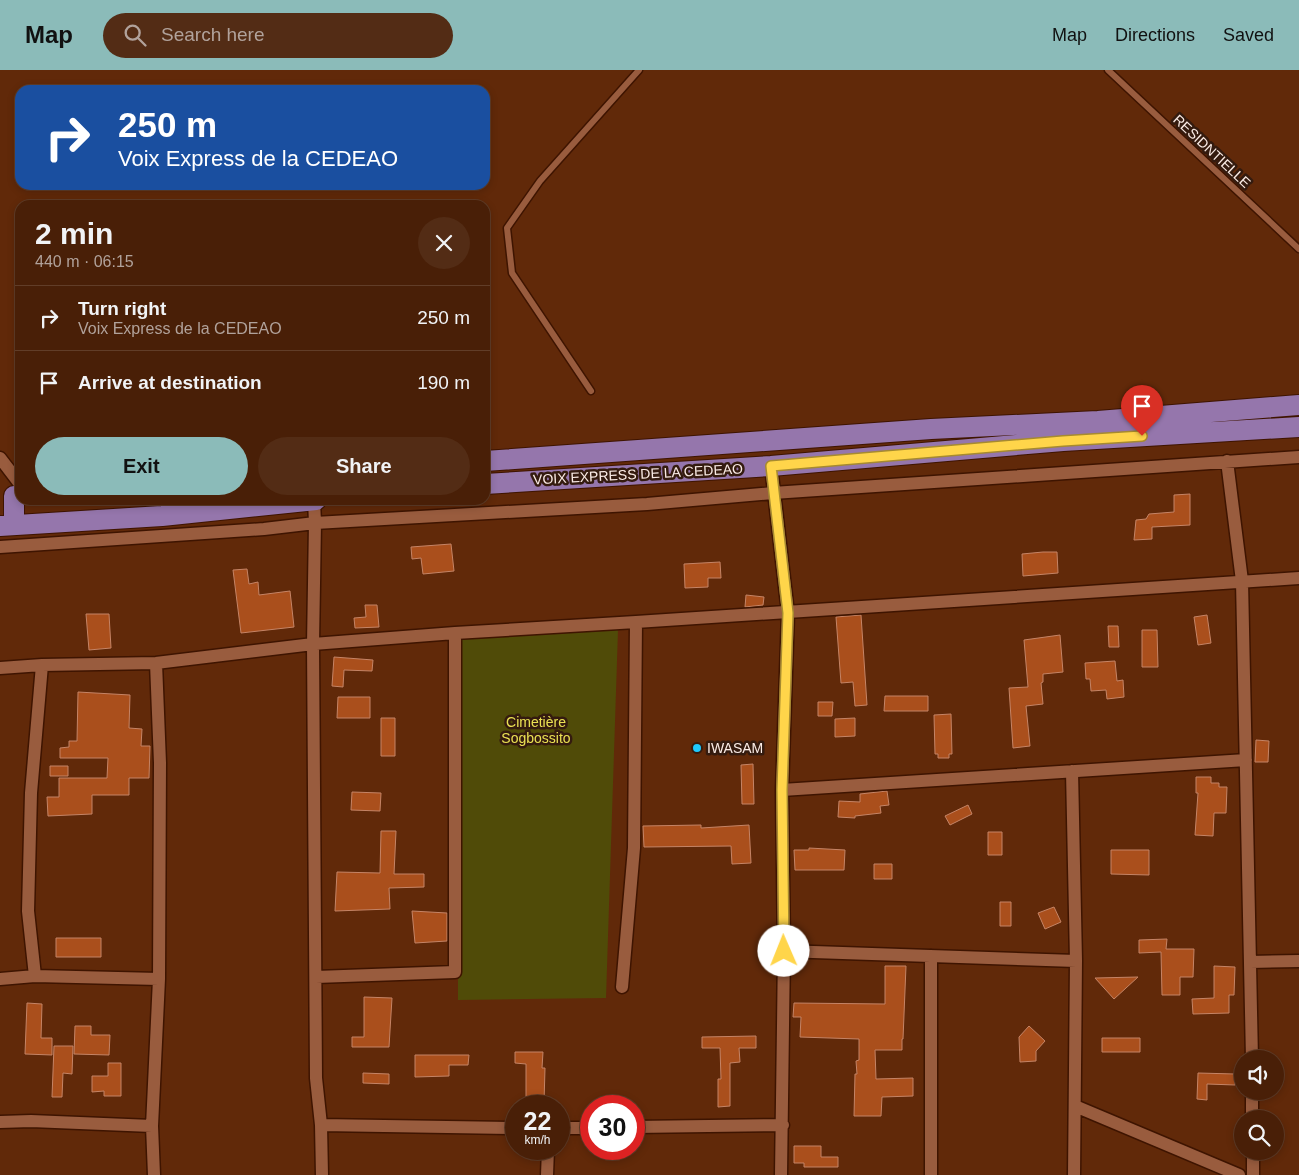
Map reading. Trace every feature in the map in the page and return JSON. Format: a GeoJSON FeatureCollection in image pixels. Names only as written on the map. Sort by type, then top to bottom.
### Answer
{"type":"FeatureCollection","features":[{"type":"Feature","properties":{"kind":"main road"},"geometry":{"type":"LineString","coordinates":[[490,461],[1299,405]]}},
{"type":"Feature","properties":{"kind":"main road","name":"VOIX EXPRESS DE LA CEDEAO"},"geometry":{"type":"LineString","coordinates":[[490,484],[771,466],[1063,441],[1299,426]]}},
{"type":"Feature","properties":{"kind":"main road"},"geometry":{"type":"LineString","coordinates":[[648,449],[648,473]]}},
{"type":"Feature","properties":{"kind":"main road"},"geometry":{"type":"LineString","coordinates":[[13,493],[7,525],[162,516],[267,505]]}},
{"type":"Feature","properties":{"kind":"street"},"geometry":{"type":"LineString","coordinates":[[0,547],[264,529],[315,523],[647,504],[773,493],[1299,457]]}},
{"type":"Feature","properties":{"kind":"street"},"geometry":{"type":"LineString","coordinates":[[0,458],[13,493]]}},
{"type":"Feature","properties":{"kind":"street"},"geometry":{"type":"LineString","coordinates":[[1227,461],[1242,582],[1252,1050]]}},
{"type":"Feature","properties":{"kind":"street"},"geometry":{"type":"LineString","coordinates":[[771,466],[788,613],[782,790],[784,951],[781,1175]]}},
{"type":"Feature","properties":{"kind":"street"},"geometry":{"type":"LineString","coordinates":[[315,505],[313,644],[316,1078],[321,1125],[322,1175]]}},
{"type":"Feature","properties":{"kind":"street"},"geometry":{"type":"LineString","coordinates":[[0,668],[42,665],[156,663],[313,644],[455,633],[788,613],[1299,578]]}},
{"type":"Feature","properties":{"kind":"street"},"geometry":{"type":"LineString","coordinates":[[622,987],[634,848],[636,622]]}},
{"type":"Feature","properties":{"kind":"street"},"geometry":{"type":"LineString","coordinates":[[316,978],[455,972],[455,633]]}},
{"type":"Feature","properties":{"kind":"street"},"geometry":{"type":"LineString","coordinates":[[154,1175],[152,1126],[159,979],[160,763],[156,663]]}},
{"type":"Feature","properties":{"kind":"street"},"geometry":{"type":"LineString","coordinates":[[36,976],[28,911],[31,793],[42,665]]}},
{"type":"Feature","properties":{"kind":"street"},"geometry":{"type":"LineString","coordinates":[[782,790],[1246,760]]}},
{"type":"Feature","properties":{"kind":"street"},"geometry":{"type":"LineString","coordinates":[[1072,771],[1076,961],[1074,1175]]}},
{"type":"Feature","properties":{"kind":"street"},"geometry":{"type":"LineString","coordinates":[[784,951],[1076,961]]}},
{"type":"Feature","properties":{"kind":"street"},"geometry":{"type":"LineString","coordinates":[[930,956],[931,1175]]}},
{"type":"Feature","properties":{"kind":"street"},"geometry":{"type":"LineString","coordinates":[[1250,962],[1299,961]]}},
{"type":"Feature","properties":{"kind":"street"},"geometry":{"type":"LineString","coordinates":[[0,979],[36,976],[159,979]]}},
{"type":"Feature","properties":{"kind":"street"},"geometry":{"type":"LineString","coordinates":[[1075,1106],[1239,1175]]}},
{"type":"Feature","properties":{"kind":"street"},"geometry":{"type":"LineString","coordinates":[[0,1122],[31,1121],[152,1126]]}},
{"type":"Feature","properties":{"kind":"street"},"geometry":{"type":"LineString","coordinates":[[321,1125],[505,1128]]}},
{"type":"Feature","properties":{"kind":"street"},"geometry":{"type":"LineString","coordinates":[[645,1127],[783,1125]]}},
{"type":"Feature","properties":{"kind":"street"},"geometry":{"type":"LineString","coordinates":[[547,1175],[548,1160]]}},
{"type":"Feature","properties":{"kind":"street"},"geometry":{"type":"LineString","coordinates":[[1253,1160],[1253,1175]]}},
{"type":"Feature","properties":{"kind":"lane"},"geometry":{"type":"LineString","coordinates":[[591,391],[512,273],[507,228],[540,181],[639,70]]}},
{"type":"Feature","properties":{"kind":"lane","name":"RESIDNTIELLE"},"geometry":{"type":"LineString","coordinates":[[1108,70],[1299,249]]}},
{"type":"Feature","properties":{"kind":"green space","name":"Cimetière Sogbossito"},"geometry":{"type":"Polygon","coordinates":[[[618,630],[606,998],[458,1000],[458,639],[618,630]]]}},
{"type":"Feature","properties":{"kind":"building"},"geometry":{"type":"Polygon","coordinates":[[[1190,494],[1190,525],[1152,527],[1152,539],[1134,540],[1136,520],[1146,519],[1149,514],[1174,512],[1174,495],[1190,494]]]}},
{"type":"Feature","properties":{"kind":"building"},"geometry":{"type":"Polygon","coordinates":[[[451,544],[454,571],[423,574],[421,558],[412,559],[411,547],[451,544]]]}},
{"type":"Feature","properties":{"kind":"building"},"geometry":{"type":"Polygon","coordinates":[[[1057,552],[1058,573],[1023,576],[1022,554],[1057,552]]]}},
{"type":"Feature","properties":{"kind":"building"},"geometry":{"type":"Polygon","coordinates":[[[720,562],[721,578],[708,578],[708,587],[685,588],[684,564],[720,562]]]}},
{"type":"Feature","properties":{"kind":"building"},"geometry":{"type":"Polygon","coordinates":[[[247,569],[249,584],[258,582],[259,595],[290,591],[294,627],[241,633],[233,570],[247,569]]]}},
{"type":"Feature","properties":{"kind":"building"},"geometry":{"type":"Polygon","coordinates":[[[746,595],[764,597],[763,605],[745,607],[746,595]]]}},
{"type":"Feature","properties":{"kind":"building"},"geometry":{"type":"Polygon","coordinates":[[[365,605],[377,605],[379,627],[355,628],[354,618],[366,617],[365,605]]]}},
{"type":"Feature","properties":{"kind":"building"},"geometry":{"type":"Polygon","coordinates":[[[86,614],[109,614],[111,648],[89,650],[86,614]]]}},
{"type":"Feature","properties":{"kind":"building"},"geometry":{"type":"Polygon","coordinates":[[[861,615],[867,705],[855,706],[853,682],[841,683],[836,617],[861,615]]]}},
{"type":"Feature","properties":{"kind":"building"},"geometry":{"type":"Polygon","coordinates":[[[1207,615],[1211,643],[1198,645],[1194,617],[1207,615]]]}},
{"type":"Feature","properties":{"kind":"building"},"geometry":{"type":"Polygon","coordinates":[[[1108,626],[1118,626],[1119,647],[1109,647],[1108,626]]]}},
{"type":"Feature","properties":{"kind":"building"},"geometry":{"type":"Polygon","coordinates":[[[1142,630],[1157,630],[1158,667],[1142,667],[1142,630]]]}},
{"type":"Feature","properties":{"kind":"building"},"geometry":{"type":"Polygon","coordinates":[[[1060,635],[1063,672],[1043,674],[1043,682],[1041,683],[1043,704],[1026,706],[1030,746],[1013,748],[1009,688],[1028,687],[1024,640],[1060,635]]]}},
{"type":"Feature","properties":{"kind":"building"},"geometry":{"type":"Polygon","coordinates":[[[334,657],[373,660],[372,671],[344,670],[343,687],[332,686],[334,657]]]}},
{"type":"Feature","properties":{"kind":"building"},"geometry":{"type":"Polygon","coordinates":[[[1115,661],[1117,681],[1123,680],[1124,697],[1107,699],[1106,690],[1091,691],[1090,679],[1086,679],[1085,663],[1115,661]]]}},
{"type":"Feature","properties":{"kind":"building"},"geometry":{"type":"Polygon","coordinates":[[[78,692],[130,695],[129,728],[142,729],[141,746],[150,746],[149,778],[129,778],[129,795],[92,795],[92,814],[48,816],[47,797],[59,797],[59,778],[107,778],[108,758],[60,758],[60,748],[69,747],[69,741],[77,741],[78,692]]]}},
{"type":"Feature","properties":{"kind":"building"},"geometry":{"type":"Polygon","coordinates":[[[885,696],[928,696],[928,711],[884,711],[885,696]]]}},
{"type":"Feature","properties":{"kind":"building"},"geometry":{"type":"Polygon","coordinates":[[[338,697],[370,697],[370,718],[337,718],[338,697]]]}},
{"type":"Feature","properties":{"kind":"building"},"geometry":{"type":"Polygon","coordinates":[[[818,702],[833,702],[832,716],[818,716],[818,702]]]}},
{"type":"Feature","properties":{"kind":"building"},"geometry":{"type":"Polygon","coordinates":[[[951,714],[952,754],[949,754],[949,758],[938,758],[938,754],[935,754],[934,715],[951,714]]]}},
{"type":"Feature","properties":{"kind":"building"},"geometry":{"type":"Polygon","coordinates":[[[381,718],[395,718],[395,756],[381,756],[381,718]]]}},
{"type":"Feature","properties":{"kind":"building"},"geometry":{"type":"Polygon","coordinates":[[[855,718],[855,736],[835,737],[835,719],[855,718]]]}},
{"type":"Feature","properties":{"kind":"building"},"geometry":{"type":"Polygon","coordinates":[[[1256,740],[1269,741],[1268,762],[1255,762],[1256,740]]]}},
{"type":"Feature","properties":{"kind":"building"},"geometry":{"type":"Polygon","coordinates":[[[753,764],[754,804],[742,804],[741,765],[753,764]]]}},
{"type":"Feature","properties":{"kind":"building"},"geometry":{"type":"Polygon","coordinates":[[[50,766],[68,766],[68,776],[50,776],[50,766]]]}},
{"type":"Feature","properties":{"kind":"building"},"geometry":{"type":"Polygon","coordinates":[[[1196,777],[1211,777],[1211,783],[1219,783],[1219,787],[1227,787],[1226,813],[1214,813],[1213,836],[1195,835],[1198,793],[1196,793],[1196,777]]]}},
{"type":"Feature","properties":{"kind":"building"},"geometry":{"type":"Polygon","coordinates":[[[887,791],[889,805],[880,806],[881,813],[855,816],[855,818],[838,817],[839,801],[860,802],[860,794],[887,791]]]}},
{"type":"Feature","properties":{"kind":"building"},"geometry":{"type":"Polygon","coordinates":[[[352,792],[381,793],[380,811],[351,810],[352,792]]]}},
{"type":"Feature","properties":{"kind":"building"},"geometry":{"type":"Polygon","coordinates":[[[968,805],[972,814],[950,825],[945,816],[968,805]]]}},
{"type":"Feature","properties":{"kind":"building"},"geometry":{"type":"Polygon","coordinates":[[[701,825],[701,828],[749,825],[751,863],[732,864],[731,846],[644,847],[643,826],[701,825]]]}},
{"type":"Feature","properties":{"kind":"building"},"geometry":{"type":"Polygon","coordinates":[[[381,831],[396,831],[394,874],[424,874],[424,887],[389,888],[390,909],[335,911],[337,872],[380,873],[381,831]]]}},
{"type":"Feature","properties":{"kind":"building"},"geometry":{"type":"Polygon","coordinates":[[[988,832],[1002,832],[1002,855],[988,855],[988,832]]]}},
{"type":"Feature","properties":{"kind":"building"},"geometry":{"type":"Polygon","coordinates":[[[809,848],[845,850],[844,870],[795,870],[794,850],[809,850],[809,848]]]}},
{"type":"Feature","properties":{"kind":"building"},"geometry":{"type":"Polygon","coordinates":[[[1111,850],[1149,850],[1149,875],[1111,874],[1111,850]]]}},
{"type":"Feature","properties":{"kind":"building"},"geometry":{"type":"Polygon","coordinates":[[[874,864],[892,864],[892,879],[874,879],[874,864]]]}},
{"type":"Feature","properties":{"kind":"building"},"geometry":{"type":"Polygon","coordinates":[[[1000,902],[1011,902],[1011,926],[1000,926],[1000,902]]]}},
{"type":"Feature","properties":{"kind":"building"},"geometry":{"type":"Polygon","coordinates":[[[1054,907],[1061,922],[1045,929],[1038,913],[1054,907]]]}},
{"type":"Feature","properties":{"kind":"building"},"geometry":{"type":"Polygon","coordinates":[[[412,911],[447,913],[447,941],[415,943],[412,911]]]}},
{"type":"Feature","properties":{"kind":"building"},"geometry":{"type":"Polygon","coordinates":[[[56,938],[101,938],[101,957],[56,957],[56,938]]]}},
{"type":"Feature","properties":{"kind":"building"},"geometry":{"type":"Polygon","coordinates":[[[1167,939],[1166,949],[1194,949],[1193,977],[1180,977],[1180,995],[1162,995],[1161,952],[1139,953],[1139,940],[1167,939]]]}},
{"type":"Feature","properties":{"kind":"building"},"geometry":{"type":"Polygon","coordinates":[[[885,966],[906,966],[903,1039],[902,1050],[875,1050],[876,1079],[913,1078],[913,1096],[882,1097],[881,1116],[854,1116],[855,1074],[857,1074],[856,1061],[859,1060],[859,1039],[800,1037],[801,1017],[793,1017],[794,1003],[885,1004],[885,966]]]}},
{"type":"Feature","properties":{"kind":"building"},"geometry":{"type":"Polygon","coordinates":[[[1214,966],[1235,967],[1234,995],[1229,995],[1229,1013],[1193,1014],[1192,999],[1214,998],[1214,966]]]}},
{"type":"Feature","properties":{"kind":"building"},"geometry":{"type":"Polygon","coordinates":[[[1138,977],[1114,999],[1095,978],[1138,977]]]}},
{"type":"Feature","properties":{"kind":"building"},"geometry":{"type":"Polygon","coordinates":[[[364,997],[392,998],[389,1047],[352,1047],[352,1037],[364,1037],[364,997]]]}},
{"type":"Feature","properties":{"kind":"building"},"geometry":{"type":"Polygon","coordinates":[[[27,1003],[42,1004],[41,1038],[52,1038],[52,1055],[25,1054],[27,1003]]]}},
{"type":"Feature","properties":{"kind":"building"},"geometry":{"type":"Polygon","coordinates":[[[75,1026],[91,1026],[91,1035],[110,1035],[109,1055],[74,1054],[75,1026]]]}},
{"type":"Feature","properties":{"kind":"building"},"geometry":{"type":"Polygon","coordinates":[[[1029,1026],[1045,1041],[1036,1051],[1036,1061],[1020,1062],[1019,1037],[1029,1026]]]}},
{"type":"Feature","properties":{"kind":"building"},"geometry":{"type":"Polygon","coordinates":[[[756,1036],[756,1048],[739,1048],[740,1062],[730,1063],[730,1106],[718,1107],[718,1079],[721,1079],[720,1048],[702,1048],[702,1037],[756,1036]]]}},
{"type":"Feature","properties":{"kind":"building"},"geometry":{"type":"Polygon","coordinates":[[[1102,1038],[1140,1038],[1140,1052],[1102,1052],[1102,1038]]]}},
{"type":"Feature","properties":{"kind":"building"},"geometry":{"type":"Polygon","coordinates":[[[54,1046],[73,1046],[72,1074],[63,1073],[62,1097],[52,1097],[54,1046]]]}},
{"type":"Feature","properties":{"kind":"building"},"geometry":{"type":"Polygon","coordinates":[[[515,1052],[543,1052],[542,1068],[545,1068],[544,1095],[526,1095],[526,1064],[515,1063],[515,1052]]]}},
{"type":"Feature","properties":{"kind":"building"},"geometry":{"type":"Polygon","coordinates":[[[415,1055],[469,1055],[468,1065],[449,1065],[449,1076],[415,1077],[415,1055]]]}},
{"type":"Feature","properties":{"kind":"building"},"geometry":{"type":"Polygon","coordinates":[[[108,1063],[121,1063],[121,1096],[104,1096],[104,1091],[92,1092],[92,1076],[108,1076],[108,1063]]]}},
{"type":"Feature","properties":{"kind":"building"},"geometry":{"type":"Polygon","coordinates":[[[363,1073],[389,1074],[389,1084],[363,1083],[363,1073]]]}},
{"type":"Feature","properties":{"kind":"building"},"geometry":{"type":"Polygon","coordinates":[[[1198,1073],[1234,1074],[1234,1085],[1207,1084],[1207,1100],[1197,1099],[1198,1073]]]}},
{"type":"Feature","properties":{"kind":"building"},"geometry":{"type":"Polygon","coordinates":[[[794,1146],[821,1146],[821,1157],[838,1157],[838,1167],[804,1167],[804,1163],[794,1163],[794,1146]]]}},
{"type":"Feature","properties":{"kind":"place","name":"IWASAM"},"geometry":{"type":"Point","coordinates":[697,748]}},
{"type":"Feature","properties":{"kind":"route"},"geometry":{"type":"LineString","coordinates":[[784,951],[782,790],[788,613],[771,466],[812,461],[1142,436]]}}]}
